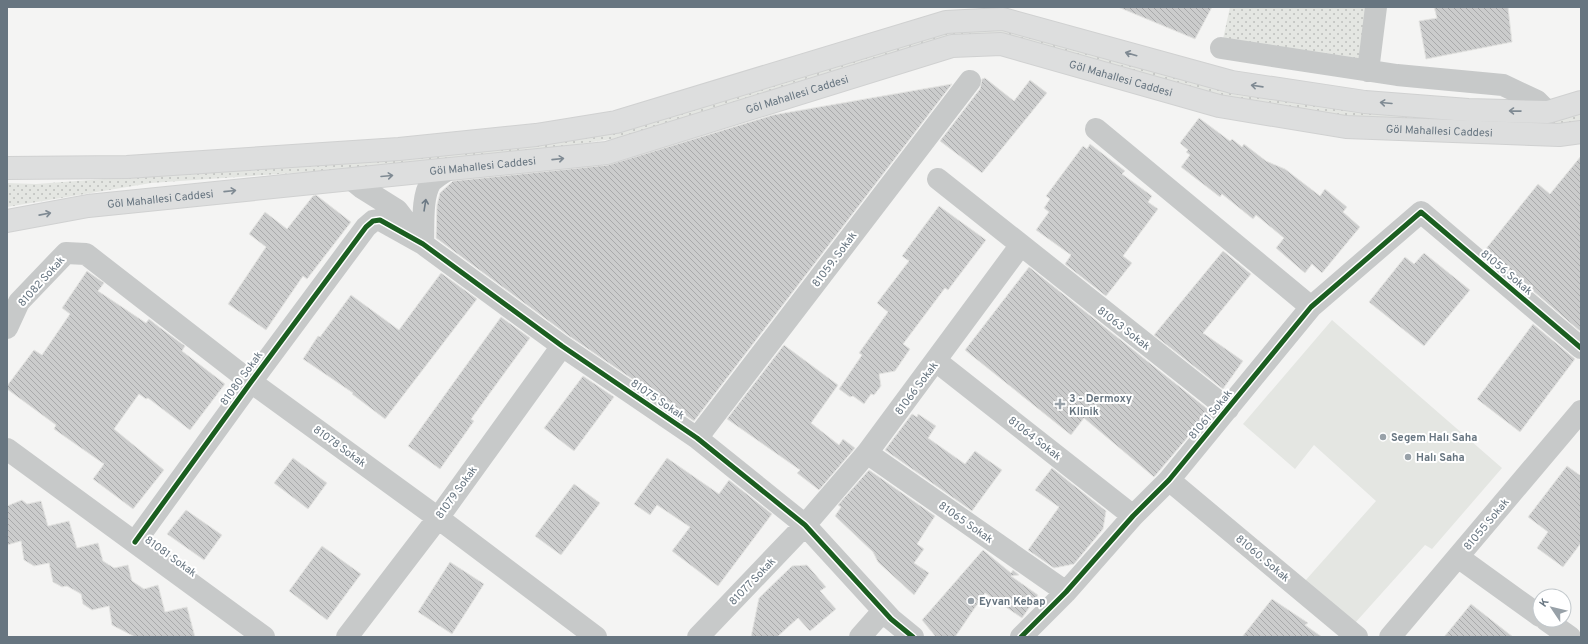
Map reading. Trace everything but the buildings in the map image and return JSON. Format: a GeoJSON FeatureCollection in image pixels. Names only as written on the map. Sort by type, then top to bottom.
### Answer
{"type":"FeatureCollection","features":[{"type":"Feature","properties":{"kind":"main road","name":"Göl Mahallesi Caddesi"},"geometry":{"type":"LineString","coordinates":[[7,168],[128,167],[400,148],[536,135],[616,122],[946,22],[982,20],[1003,20],[1232,82],[1365,102],[1468,110],[1548,112],[1581,102]]}},
{"type":"Feature","properties":{"kind":"main road","name":"Göl Mahallesi Caddesi"},"geometry":{"type":"LineString","coordinates":[[7,221],[88,206],[351,179],[446,171],[607,153],[952,46],[1001,44],[1219,106],[1346,127],[1559,135],[1581,132]]}},
{"type":"Feature","properties":{"kind":"street"},"geometry":{"type":"LineString","coordinates":[[1368,71],[1376,7]]}},
{"type":"Feature","properties":{"kind":"street"},"geometry":{"type":"LineString","coordinates":[[1221,48],[1397,75],[1503,84],[1537,101],[1548,112]]}},
{"type":"Feature","properties":{"kind":"street","name":"81059. Sokak"},"geometry":{"type":"LineString","coordinates":[[697,438],[970,81]]}},
{"type":"Feature","properties":{"kind":"street"},"geometry":{"type":"LineString","coordinates":[[1096,129],[1311,307]]}},
{"type":"Feature","properties":{"kind":"street"},"geometry":{"type":"LineString","coordinates":[[423,244],[424,208],[429,187],[432,181],[446,171]]}},
{"type":"Feature","properties":{"kind":"street"},"geometry":{"type":"LineString","coordinates":[[351,179],[362,188],[397,210],[423,244]]}},
{"type":"Feature","properties":{"kind":"street","name":"81063 Sokak"},"geometry":{"type":"LineString","coordinates":[[938,179],[1020,246],[1228,409]]}},
{"type":"Feature","properties":{"kind":"street","name":"81061 Sokak"},"geometry":{"type":"LineString","coordinates":[[1021,637],[1066,592],[1133,516],[1169,480],[1311,307],[1421,212]]}},
{"type":"Feature","properties":{"kind":"street","name":"81056 Sokak"},"geometry":{"type":"LineString","coordinates":[[1421,212],[1581,348]]}},
{"type":"Feature","properties":{"kind":"street","name":"81075 Sokak"},"geometry":{"type":"LineString","coordinates":[[366,227],[373,221],[380,220],[423,244],[562,346],[697,438],[805,525],[883,611],[913,637]]}},
{"type":"Feature","properties":{"kind":"street","name":"81080 Sokak"},"geometry":{"type":"LineString","coordinates":[[135,542],[366,227]]}},
{"type":"Feature","properties":{"kind":"street","name":"81066 Sokak"},"geometry":{"type":"LineString","coordinates":[[805,525],[867,452],[1020,246]]}},
{"type":"Feature","properties":{"kind":"street","name":"81082 Sokak"},"geometry":{"type":"LineString","coordinates":[[7,328],[20,302],[66,253],[86,254]]}},
{"type":"Feature","properties":{"kind":"street","name":"81078 Sokak"},"geometry":{"type":"LineString","coordinates":[[86,254],[251,382],[438,518],[596,637]]}},
{"type":"Feature","properties":{"kind":"street","name":"81079 Sokak"},"geometry":{"type":"LineString","coordinates":[[347,637],[438,518],[562,346]]}},
{"type":"Feature","properties":{"kind":"street","name":"81064 Sokak"},"geometry":{"type":"LineString","coordinates":[[936,361],[1133,516]]}},
{"type":"Feature","properties":{"kind":"street","name":"81055 Sokak"},"geometry":{"type":"LineString","coordinates":[[1390,637],[1581,411]]}},
{"type":"Feature","properties":{"kind":"street","name":"81081 Sokak"},"geometry":{"type":"LineString","coordinates":[[7,449],[264,637]]}},
{"type":"Feature","properties":{"kind":"street","name":"81065 Sokak"},"geometry":{"type":"LineString","coordinates":[[867,452],[1066,592]]}},
{"type":"Feature","properties":{"kind":"street","name":"81060. Sokak"},"geometry":{"type":"LineString","coordinates":[[1169,480],[1357,637]]}},
{"type":"Feature","properties":{"kind":"street","name":"81077 Sokak"},"geometry":{"type":"LineString","coordinates":[[698,637],[805,525]]}},
{"type":"Feature","properties":{"kind":"street"},"geometry":{"type":"LineString","coordinates":[[1458,557],[1532,610]]}},
{"type":"Feature","properties":{"kind":"street"},"geometry":{"type":"LineString","coordinates":[[860,637],[883,611]]}},
{"type":"Feature","properties":{"kind":"street"},"geometry":{"type":"LineString","coordinates":[[1557,628],[1570,637]]}},
{"type":"Feature","properties":{"kind":"shaded area"},"geometry":{"type":"Polygon","coordinates":[[[1230,7],[1376,7],[1368,71],[1221,48],[1230,7]]]}},
{"type":"Feature","properties":{"kind":"shaded area"},"geometry":{"type":"Polygon","coordinates":[[[965,28],[1009,31],[1214,85],[1581,112],[1581,120],[1550,128],[1355,118],[1209,95],[1072,56],[921,44],[802,80],[625,137],[468,161],[151,183],[7,207],[7,183],[36,184],[469,152],[965,28]]]}},
{"type":"Feature","properties":{"kind":"shaded area"},"geometry":{"type":"Polygon","coordinates":[[[1332,320],[1502,468],[1432,549],[1425,545],[1346,633],[1297,590],[1376,501],[1314,445],[1295,469],[1243,424],[1332,320]]]}},
{"type":"Feature","properties":{"kind":"cycle path"},"geometry":{"type":"LineString","coordinates":[[1021,637],[1066,592],[1133,516],[1169,480],[1311,307],[1421,212],[1581,348]]}},
{"type":"Feature","properties":{"kind":"cycle path"},"geometry":{"type":"LineString","coordinates":[[135,542],[366,227],[373,221],[380,220],[423,244],[562,346],[697,438],[805,525],[891,619],[913,637]]}},
{"type":"Feature","properties":{"kind":"place","name":"3 - Dermoxy Klinik"},"geometry":{"type":"Point","coordinates":[1060,404]}},
{"type":"Feature","properties":{"kind":"place","name":"Segem Halı Saha"},"geometry":{"type":"Point","coordinates":[1383,437]}},
{"type":"Feature","properties":{"kind":"place","name":"Halı Saha"},"geometry":{"type":"Point","coordinates":[1408,457]}},
{"type":"Feature","properties":{"kind":"place","name":"Eyvan Kebap"},"geometry":{"type":"Point","coordinates":[971,601]}}]}
